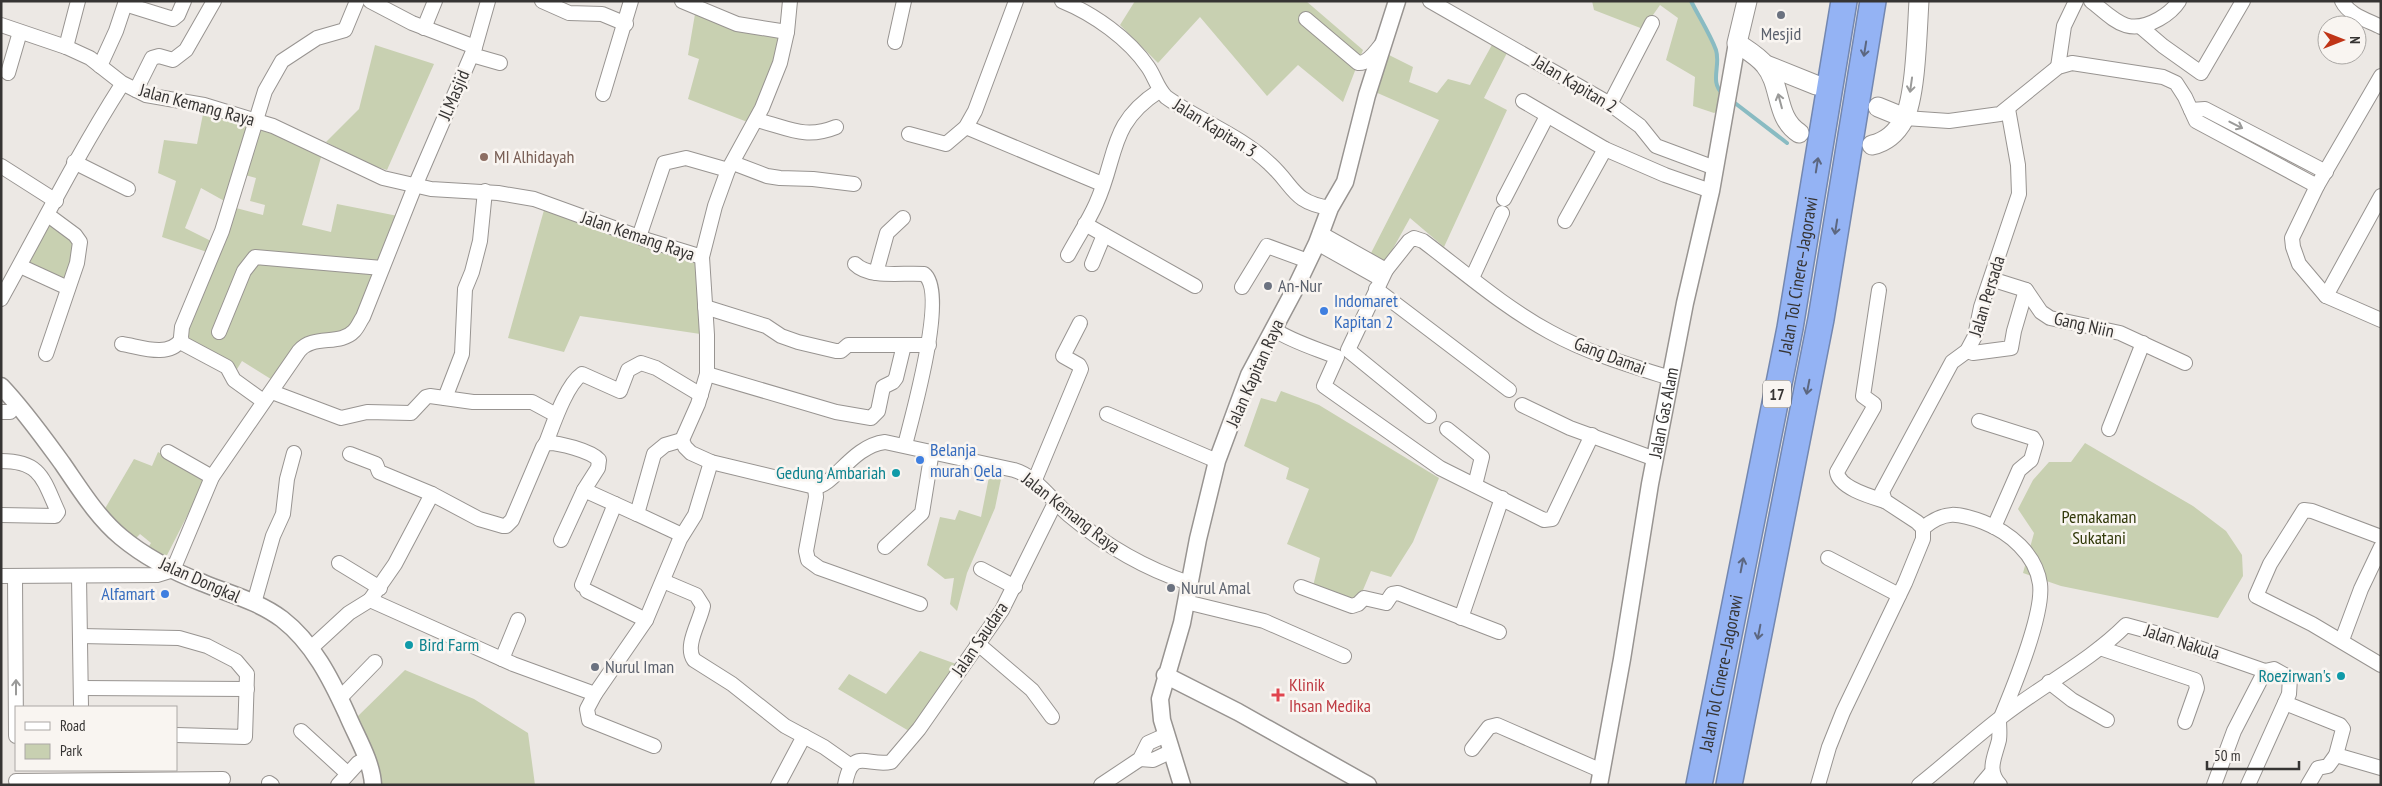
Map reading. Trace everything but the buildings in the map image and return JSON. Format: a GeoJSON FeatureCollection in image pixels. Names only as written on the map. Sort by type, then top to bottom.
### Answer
{"type":"FeatureCollection","features":[{"type":"Feature","properties":{"kind":"highway","name":"Jalan Tol Cinere–Jagorawi"},"geometry":{"type":"LineString","coordinates":[[1699,785],[1790,328],[1844,1]]}},
{"type":"Feature","properties":{"kind":"highway","name":"Jalan Tol Cinere–Jagorawi"},"geometry":{"type":"LineString","coordinates":[[1729,785],[1821,318],[1873,1]]}},
{"type":"Feature","properties":{"kind":"main road","name":"Jalan Gas Alam"},"geometry":{"type":"LineString","coordinates":[[1737,43],[1747,1]]}},
{"type":"Feature","properties":{"kind":"main road"},"geometry":{"type":"LineString","coordinates":[[1872,145],[1886,140],[1904,118],[1912,83],[1919,1]]}},
{"type":"Feature","properties":{"kind":"main road"},"geometry":{"type":"LineString","coordinates":[[1737,43],[1766,66],[1816,85]]}},
{"type":"Feature","properties":{"kind":"main road"},"geometry":{"type":"LineString","coordinates":[[1766,66],[1772,77],[1784,116],[1793,130],[1799,133]]}},
{"type":"Feature","properties":{"kind":"main road"},"geometry":{"type":"LineString","coordinates":[[1878,107],[1904,118]]}},
{"type":"Feature","properties":{"kind":"street"},"geometry":{"type":"LineString","coordinates":[[66,47],[78,1]]}},
{"type":"Feature","properties":{"kind":"street"},"geometry":{"type":"LineString","coordinates":[[100,66],[126,3],[173,19],[178,15],[184,1]]}},
{"type":"Feature","properties":{"kind":"street"},"geometry":{"type":"LineString","coordinates":[[136,90],[152,58],[159,56],[173,60],[184,52],[214,1]]}},
{"type":"Feature","properties":{"kind":"street"},"geometry":{"type":"LineString","coordinates":[[122,344],[167,351],[178,345],[181,340],[181,332],[188,310],[222,231],[265,91],[282,60],[317,38],[345,30],[356,1]]}},
{"type":"Feature","properties":{"kind":"street"},"geometry":{"type":"LineString","coordinates":[[370,1],[389,13],[500,63]]}},
{"type":"Feature","properties":{"kind":"street"},"geometry":{"type":"LineString","coordinates":[[424,28],[435,1]]}},
{"type":"Feature","properties":{"kind":"street","name":"Jl.Masjid"},"geometry":{"type":"LineString","coordinates":[[173,570],[212,477],[303,347],[314,342],[341,338],[354,332],[363,317],[415,186],[473,51],[488,1]]}},
{"type":"Feature","properties":{"kind":"street"},"geometry":{"type":"LineString","coordinates":[[542,1],[569,13],[602,14],[626,24]]}},
{"type":"Feature","properties":{"kind":"street"},"geometry":{"type":"LineString","coordinates":[[603,94],[626,24],[631,1]]}},
{"type":"Feature","properties":{"kind":"street"},"geometry":{"type":"LineString","coordinates":[[682,1],[737,24],[787,32]]}},
{"type":"Feature","properties":{"kind":"street"},"geometry":{"type":"LineString","coordinates":[[702,257],[715,206],[731,167],[756,120],[780,63],[787,32],[790,1]]}},
{"type":"Feature","properties":{"kind":"street"},"geometry":{"type":"LineString","coordinates":[[895,42],[904,1]]}},
{"type":"Feature","properties":{"kind":"street"},"geometry":{"type":"LineString","coordinates":[[909,134],[946,144],[966,127],[975,111],[988,79],[1016,1]]}},
{"type":"Feature","properties":{"kind":"street","name":"Jalan Kapitan Raya"},"geometry":{"type":"LineString","coordinates":[[1165,675],[1177,641],[1217,460],[1250,375],[1308,261],[1330,208],[1345,182],[1368,94],[1398,1]]}},
{"type":"Feature","properties":{"kind":"street","name":"Jalan Kapitan 2"},"geometry":{"type":"LineString","coordinates":[[1430,1],[1610,104],[1640,126],[1656,146],[1715,168]]}},
{"type":"Feature","properties":{"kind":"street"},"geometry":{"type":"LineString","coordinates":[[2058,68],[2064,26],[2076,1]]}},
{"type":"Feature","properties":{"kind":"street"},"geometry":{"type":"LineString","coordinates":[[2091,1],[2122,24],[2129,27],[2142,28],[2166,15],[2178,1]]}},
{"type":"Feature","properties":{"kind":"street"},"geometry":{"type":"LineString","coordinates":[[2342,1],[2352,13],[2381,26]]}},
{"type":"Feature","properties":{"kind":"street"},"geometry":{"type":"LineString","coordinates":[[2142,28],[2163,46],[2201,73],[2240,2]]}},
{"type":"Feature","properties":{"kind":"street","name":"Jalan Kapitan 3"},"geometry":{"type":"LineString","coordinates":[[1069,3],[1108,28],[1130,46],[1150,69],[1159,91],[1173,102],[1263,157],[1281,175],[1298,197],[1305,202],[1330,208]]}},
{"type":"Feature","properties":{"kind":"street"},"geometry":{"type":"LineString","coordinates":[[1306,19],[1358,63],[1368,61],[1385,40]]}},
{"type":"Feature","properties":{"kind":"street"},"geometry":{"type":"LineString","coordinates":[[1610,104],[1652,23]]}},
{"type":"Feature","properties":{"kind":"street","name":"Jalan Kemang Raya"},"geometry":{"type":"LineString","coordinates":[[1,25],[66,47],[90,58],[114,78],[136,90],[158,98],[204,105],[288,132],[372,174],[415,186],[445,191],[485,192],[534,199],[639,237],[702,257],[708,353],[707,374],[701,395],[682,440]]}},
{"type":"Feature","properties":{"kind":"street"},"geometry":{"type":"LineString","coordinates":[[8,73],[20,32]]}},
{"type":"Feature","properties":{"kind":"street","name":"Jalan Gas Alam"},"geometry":{"type":"LineString","coordinates":[[1600,778],[1670,378],[1715,168],[1737,43]]}},
{"type":"Feature","properties":{"kind":"street"},"geometry":{"type":"LineString","coordinates":[[1904,118],[1949,121],[2000,114],[2058,68],[2072,63],[2171,79],[2180,89],[2196,121],[2317,186]]}},
{"type":"Feature","properties":{"kind":"street"},"geometry":{"type":"LineString","coordinates":[[2381,76],[2317,186],[2292,238],[2292,247],[2299,264],[2326,296],[2381,320]]}},
{"type":"Feature","properties":{"kind":"street"},"geometry":{"type":"LineString","coordinates":[[2,294],[20,266],[56,201],[74,162],[121,86]]}},
{"type":"Feature","properties":{"kind":"street"},"geometry":{"type":"LineString","coordinates":[[1068,255],[1096,205],[1124,124],[1141,103],[1159,91]]}},
{"type":"Feature","properties":{"kind":"street"},"geometry":{"type":"LineString","coordinates":[[1523,101],[1605,150],[1665,176],[1710,191]]}},
{"type":"Feature","properties":{"kind":"street","name":"Jalan Persada"},"geometry":{"type":"LineString","coordinates":[[1885,501],[1882,497],[1884,486],[1922,415],[1952,362],[1967,351],[1975,336],[1980,307],[1991,279],[2019,180],[2008,109]]}},
{"type":"Feature","properties":{"kind":"street"},"geometry":{"type":"LineString","coordinates":[[2191,110],[2205,109],[2326,172]]}},
{"type":"Feature","properties":{"kind":"street"},"geometry":{"type":"LineString","coordinates":[[1472,278],[1503,206],[1547,116]]}},
{"type":"Feature","properties":{"kind":"street"},"geometry":{"type":"LineString","coordinates":[[756,120],[804,134],[814,134],[836,127]]}},
{"type":"Feature","properties":{"kind":"street"},"geometry":{"type":"LineString","coordinates":[[966,127],[1102,184]]}},
{"type":"Feature","properties":{"kind":"street"},"geometry":{"type":"LineString","coordinates":[[1565,221],[1605,150]]}},
{"type":"Feature","properties":{"kind":"street"},"geometry":{"type":"LineString","coordinates":[[639,237],[664,163],[686,158],[767,176],[854,184]]}},
{"type":"Feature","properties":{"kind":"street"},"geometry":{"type":"LineString","coordinates":[[74,162],[128,189]]}},
{"type":"Feature","properties":{"kind":"street"},"geometry":{"type":"LineString","coordinates":[[1,166],[56,201]]}},
{"type":"Feature","properties":{"kind":"street"},"geometry":{"type":"LineString","coordinates":[[445,398],[462,354],[465,289],[472,272],[480,241],[485,192]]}},
{"type":"Feature","properties":{"kind":"street"},"geometry":{"type":"LineString","coordinates":[[2326,296],[2381,196]]}},
{"type":"Feature","properties":{"kind":"street"},"geometry":{"type":"LineString","coordinates":[[46,354],[76,263],[80,242],[75,234],[48,215]]}},
{"type":"Feature","properties":{"kind":"street"},"geometry":{"type":"LineString","coordinates":[[876,273],[887,233],[903,218]]}},
{"type":"Feature","properties":{"kind":"street"},"geometry":{"type":"LineString","coordinates":[[1084,224],[1195,286]]}},
{"type":"Feature","properties":{"kind":"street"},"geometry":{"type":"LineString","coordinates":[[1092,264],[1104,235]]}},
{"type":"Feature","properties":{"kind":"street"},"geometry":{"type":"LineString","coordinates":[[1318,238],[1381,279],[1509,390]]}},
{"type":"Feature","properties":{"kind":"street","name":"Gang Damai"},"geometry":{"type":"LineString","coordinates":[[1381,279],[1409,241],[1419,238],[1472,278],[1550,332],[1599,355],[1670,378]]}},
{"type":"Feature","properties":{"kind":"street"},"geometry":{"type":"LineString","coordinates":[[1242,287],[1268,246],[1308,261]]}},
{"type":"Feature","properties":{"kind":"street"},"geometry":{"type":"LineString","coordinates":[[219,332],[244,271],[254,258],[382,268]]}},
{"type":"Feature","properties":{"kind":"street"},"geometry":{"type":"LineString","coordinates":[[855,264],[876,273],[924,274],[930,280],[929,345],[905,445]]}},
{"type":"Feature","properties":{"kind":"street"},"geometry":{"type":"LineString","coordinates":[[20,266],[68,288]]}},
{"type":"Feature","properties":{"kind":"street"},"geometry":{"type":"LineString","coordinates":[[1381,279],[1348,350],[1429,416]]}},
{"type":"Feature","properties":{"kind":"street"},"geometry":{"type":"LineString","coordinates":[[1967,351],[1973,353],[2011,348],[2026,290],[1991,279]]}},
{"type":"Feature","properties":{"kind":"street"},"geometry":{"type":"LineString","coordinates":[[1818,785],[1828,747],[1899,595],[1924,535],[1923,528],[1917,522],[1885,501],[1857,491],[1839,479],[1837,472],[1874,408],[1872,402],[1864,399],[1863,392],[1879,290]]}},
{"type":"Feature","properties":{"kind":"street","name":"Gang Niin"},"geometry":{"type":"LineString","coordinates":[[2026,290],[2041,312],[2050,318],[2120,333],[2185,363]]}},
{"type":"Feature","properties":{"kind":"street"},"geometry":{"type":"LineString","coordinates":[[705,307],[766,326],[781,336],[798,342],[836,351],[841,351],[848,345],[929,345]]}},
{"type":"Feature","properties":{"kind":"street"},"geometry":{"type":"LineString","coordinates":[[1034,482],[1081,369],[1079,365],[1063,356],[1080,323]]}},
{"type":"Feature","properties":{"kind":"street"},"geometry":{"type":"LineString","coordinates":[[1273,329],[1292,341],[1303,342],[1337,358],[1324,386],[1440,468],[1544,520],[1551,520],[1592,435]]}},
{"type":"Feature","properties":{"kind":"street"},"geometry":{"type":"LineString","coordinates":[[181,340],[192,349],[227,367],[234,380],[268,396],[341,418],[367,412],[411,413],[426,397],[486,402],[532,402],[556,416]]}},
{"type":"Feature","properties":{"kind":"street"},"geometry":{"type":"LineString","coordinates":[[2109,429],[2143,343]]}},
{"type":"Feature","properties":{"kind":"street"},"geometry":{"type":"LineString","coordinates":[[707,374],[836,412],[871,418],[878,411],[883,387],[885,384],[893,382],[896,378],[904,345]]}},
{"type":"Feature","properties":{"kind":"street"},"geometry":{"type":"LineString","coordinates":[[350,454],[376,464],[379,472],[432,494],[480,519],[506,526],[515,515],[556,416],[582,374],[620,391],[628,370],[641,363],[656,368],[701,395]]}},
{"type":"Feature","properties":{"kind":"street","name":"Jalan Dongkal"},"geometry":{"type":"LineString","coordinates":[[1,386],[36,428],[109,526],[142,553],[173,570],[254,603],[280,618],[311,648],[340,698],[366,758],[373,785]]}},
{"type":"Feature","properties":{"kind":"street"},"geometry":{"type":"LineString","coordinates":[[1522,405],[1570,428],[1655,459]]}},
{"type":"Feature","properties":{"kind":"street"},"geometry":{"type":"LineString","coordinates":[[1107,414],[1217,460]]}},
{"type":"Feature","properties":{"kind":"street"},"geometry":{"type":"LineString","coordinates":[[1979,421],[2033,438],[2036,443],[2030,460],[2019,470],[1994,527]]}},
{"type":"Feature","properties":{"kind":"street"},"geometry":{"type":"LineString","coordinates":[[1446,429],[1482,457],[1475,485]]}},
{"type":"Feature","properties":{"kind":"street"},"geometry":{"type":"LineString","coordinates":[[637,514],[654,454],[665,445],[682,440],[685,447],[691,453],[711,462],[815,487],[816,497],[806,551],[808,560],[819,568],[920,604]]}},
{"type":"Feature","properties":{"kind":"street","name":"Jalan Kemang Raya"},"geometry":{"type":"LineString","coordinates":[[815,487],[823,486],[842,466],[867,447],[885,442],[1018,471],[1034,482],[1055,503],[1102,541],[1158,573],[1189,583]]}},
{"type":"Feature","properties":{"kind":"street"},"geometry":{"type":"LineString","coordinates":[[546,443],[557,443],[597,458],[598,468],[584,490],[561,540]]}},
{"type":"Feature","properties":{"kind":"street"},"geometry":{"type":"LineString","coordinates":[[885,547],[922,513],[932,451]]}},
{"type":"Feature","properties":{"kind":"street"},"geometry":{"type":"LineString","coordinates":[[168,452],[212,477]]}},
{"type":"Feature","properties":{"kind":"street"},"geometry":{"type":"LineString","coordinates":[[254,603],[273,536],[283,514],[287,479],[294,453]]}},
{"type":"Feature","properties":{"kind":"street"},"geometry":{"type":"LineString","coordinates":[[1,461],[20,461],[30,465],[45,482],[58,512],[55,516],[1,515]]}},
{"type":"Feature","properties":{"kind":"street"},"geometry":{"type":"LineString","coordinates":[[654,746],[589,720],[587,709],[595,694],[646,620],[682,535],[694,515],[711,462]]}},
{"type":"Feature","properties":{"kind":"street"},"geometry":{"type":"LineString","coordinates":[[584,490],[682,535]]}},
{"type":"Feature","properties":{"kind":"street"},"geometry":{"type":"LineString","coordinates":[[311,648],[349,613],[370,600],[380,588],[396,564],[432,494]]}},
{"type":"Feature","properties":{"kind":"street"},"geometry":{"type":"LineString","coordinates":[[1461,618],[1502,498]]}},
{"type":"Feature","properties":{"kind":"street","name":"Jalan Saudara"},"geometry":{"type":"LineString","coordinates":[[851,766],[864,760],[888,763],[920,729],[977,643],[1002,610],[1055,503]]}},
{"type":"Feature","properties":{"kind":"street"},"geometry":{"type":"LineString","coordinates":[[616,504],[584,588],[646,620]]}},
{"type":"Feature","properties":{"kind":"street"},"geometry":{"type":"LineString","coordinates":[[2381,537],[2312,510],[2304,510],[2270,564],[2256,596],[2342,640],[2381,665]]}},
{"type":"Feature","properties":{"kind":"street"},"geometry":{"type":"LineString","coordinates":[[1923,528],[1935,518],[1954,514],[1969,517],[1994,527],[2005,533],[2025,550],[2034,566],[2040,584],[2036,616],[2025,657],[2000,718],[1999,738],[1992,761],[1992,772],[2000,785]]}},
{"type":"Feature","properties":{"kind":"street"},"geometry":{"type":"LineString","coordinates":[[2342,640],[2361,589],[2381,547]]}},
{"type":"Feature","properties":{"kind":"street"},"geometry":{"type":"LineString","coordinates":[[1828,558],[1899,595]]}},
{"type":"Feature","properties":{"kind":"street"},"geometry":{"type":"LineString","coordinates":[[339,563],[380,588]]}},
{"type":"Feature","properties":{"kind":"street"},"geometry":{"type":"LineString","coordinates":[[981,569],[1015,587]]}},
{"type":"Feature","properties":{"kind":"street"},"geometry":{"type":"LineString","coordinates":[[1,576],[157,575],[173,570]]}},
{"type":"Feature","properties":{"kind":"street"},"geometry":{"type":"LineString","coordinates":[[16,576],[16,706]]}},
{"type":"Feature","properties":{"kind":"street"},"geometry":{"type":"LineString","coordinates":[[79,576],[81,706]]}},
{"type":"Feature","properties":{"kind":"street"},"geometry":{"type":"LineString","coordinates":[[663,581],[696,595],[703,606],[690,647],[690,655],[694,660],[732,684],[781,723],[851,766],[845,785]]}},
{"type":"Feature","properties":{"kind":"street"},"geometry":{"type":"LineString","coordinates":[[1301,587],[1352,606],[1358,604],[1364,598],[1386,603],[1390,595],[1395,593],[1498,632]]}},
{"type":"Feature","properties":{"kind":"street"},"geometry":{"type":"LineString","coordinates":[[370,600],[502,659],[595,694]]}},
{"type":"Feature","properties":{"kind":"street"},"geometry":{"type":"LineString","coordinates":[[1186,602],[1258,618],[1344,656]]}},
{"type":"Feature","properties":{"kind":"street"},"geometry":{"type":"LineString","coordinates":[[502,659],[518,620]]}},
{"type":"Feature","properties":{"kind":"street","name":"Jalan Nakula"},"geometry":{"type":"LineString","coordinates":[[1919,785],[2000,718],[2048,682],[2100,648],[2126,625],[2159,634],[2265,671],[2274,669],[2290,678],[2291,687],[2285,703],[2248,785]]}},
{"type":"Feature","properties":{"kind":"street"},"geometry":{"type":"LineString","coordinates":[[80,636],[179,638],[207,646],[243,666],[247,674],[245,737],[178,735]]}},
{"type":"Feature","properties":{"kind":"street"},"geometry":{"type":"LineString","coordinates":[[977,643],[1032,690],[1052,717]]}},
{"type":"Feature","properties":{"kind":"street"},"geometry":{"type":"LineString","coordinates":[[2100,648],[2195,680],[2197,688],[2185,722]]}},
{"type":"Feature","properties":{"kind":"street"},"geometry":{"type":"LineString","coordinates":[[340,698],[375,662]]}},
{"type":"Feature","properties":{"kind":"street"},"geometry":{"type":"LineString","coordinates":[[2214,785],[2234,732],[2265,671]]}},
{"type":"Feature","properties":{"kind":"street"},"geometry":{"type":"LineString","coordinates":[[1182,785],[1166,735],[1160,699],[1165,675],[1238,712],[1368,785]]}},
{"type":"Feature","properties":{"kind":"street"},"geometry":{"type":"LineString","coordinates":[[2048,682],[2072,700],[2106,720]]}},
{"type":"Feature","properties":{"kind":"street"},"geometry":{"type":"LineString","coordinates":[[81,688],[247,689]]}},
{"type":"Feature","properties":{"kind":"street"},"geometry":{"type":"LineString","coordinates":[[2285,703],[2340,725],[2343,729],[2343,735],[2336,755],[2328,766],[2318,768],[2308,785]]}},
{"type":"Feature","properties":{"kind":"street"},"geometry":{"type":"LineString","coordinates":[[1472,749],[1489,727],[1494,725],[1600,778]]}},
{"type":"Feature","properties":{"kind":"street"},"geometry":{"type":"LineString","coordinates":[[301,731],[347,773]]}},
{"type":"Feature","properties":{"kind":"street"},"geometry":{"type":"LineString","coordinates":[[1101,785],[1140,758],[1148,743],[1166,735]]}},
{"type":"Feature","properties":{"kind":"street"},"geometry":{"type":"LineString","coordinates":[[778,785],[804,736]]}},
{"type":"Feature","properties":{"kind":"street"},"geometry":{"type":"LineString","coordinates":[[1140,758],[1153,760],[1172,750]]}},
{"type":"Feature","properties":{"kind":"street"},"geometry":{"type":"LineString","coordinates":[[2336,755],[2381,768]]}},
{"type":"Feature","properties":{"kind":"street"},"geometry":{"type":"LineString","coordinates":[[338,785],[347,773],[366,758]]}},
{"type":"Feature","properties":{"kind":"street"},"geometry":{"type":"LineString","coordinates":[[1981,785],[1992,772]]}},
{"type":"Feature","properties":{"kind":"street"},"geometry":{"type":"LineString","coordinates":[[16,779],[223,779]]}},
{"type":"Feature","properties":{"kind":"green space"},"geometry":{"type":"Polygon","coordinates":[[[1135,1],[1306,1],[1363,50],[1343,102],[1298,65],[1267,96],[1200,17],[1158,63],[1120,25],[1135,1]]]}},
{"type":"Feature","properties":{"kind":"green space"},"geometry":{"type":"Polygon","coordinates":[[[1592,1],[1691,1],[1716,52],[1715,76],[1725,108],[1714,113],[1693,106],[1695,77],[1666,60],[1678,18],[1660,5],[1643,29],[1594,10],[1592,1]]]}},
{"type":"Feature","properties":{"kind":"green space"},"geometry":{"type":"Polygon","coordinates":[[[695,14],[784,39],[750,123],[688,99],[699,59],[688,55],[695,14]]]}},
{"type":"Feature","properties":{"kind":"green space"},"geometry":{"type":"Polygon","coordinates":[[[1493,43],[1508,51],[1484,98],[1507,110],[1444,247],[1410,218],[1385,263],[1370,255],[1439,120],[1373,91],[1385,53],[1413,67],[1409,82],[1437,93],[1448,79],[1470,85],[1493,43]]]}},
{"type":"Feature","properties":{"kind":"green space"},"geometry":{"type":"Polygon","coordinates":[[[375,45],[434,64],[387,170],[367,164],[326,142],[359,109],[375,45]]]}},
{"type":"Feature","properties":{"kind":"green space"},"geometry":{"type":"Polygon","coordinates":[[[204,109],[249,127],[228,203],[201,188],[185,228],[211,241],[207,252],[162,237],[176,181],[158,173],[164,140],[197,144],[204,109]]]}},
{"type":"Feature","properties":{"kind":"green space"},"geometry":{"type":"Polygon","coordinates":[[[255,121],[323,150],[302,225],[331,232],[337,204],[403,217],[358,326],[314,342],[263,401],[182,343],[255,121]],[[245,175],[236,208],[263,215],[265,205],[250,201],[256,178],[245,175]],[[242,361],[234,374],[265,393],[274,381],[242,361]]]}},
{"type":"Feature","properties":{"kind":"green space"},"geometry":{"type":"Polygon","coordinates":[[[546,203],[702,257],[707,335],[580,316],[564,352],[508,338],[546,203]]]}},
{"type":"Feature","properties":{"kind":"green space"},"geometry":{"type":"Polygon","coordinates":[[[48,215],[75,235],[68,288],[20,266],[48,215]]]}},
{"type":"Feature","properties":{"kind":"green space"},"geometry":{"type":"Polygon","coordinates":[[[1281,391],[1319,405],[1439,478],[1413,542],[1391,577],[1371,571],[1355,609],[1311,594],[1320,558],[1287,544],[1309,489],[1286,479],[1289,468],[1244,446],[1261,398],[1276,402],[1281,391]]]}},
{"type":"Feature","properties":{"kind":"green space","name":"Pemakaman Sukatani"},"geometry":{"type":"Polygon","coordinates":[[[2085,443],[2193,506],[2226,531],[2242,555],[2243,576],[2218,618],[2061,586],[2023,573],[2034,533],[2018,509],[2033,480],[2049,462],[2071,462],[2085,443]]]}},
{"type":"Feature","properties":{"kind":"green space"},"geometry":{"type":"Polygon","coordinates":[[[158,452],[206,479],[164,561],[146,551],[151,543],[140,534],[134,540],[103,512],[134,459],[152,466],[158,452]]]}},
{"type":"Feature","properties":{"kind":"green space"},"geometry":{"type":"Polygon","coordinates":[[[990,472],[1002,474],[995,508],[967,573],[957,611],[950,604],[954,578],[945,579],[927,565],[940,517],[955,520],[959,510],[981,517],[990,472]]]}},
{"type":"Feature","properties":{"kind":"green space"},"geometry":{"type":"Polygon","coordinates":[[[920,651],[959,665],[909,731],[838,689],[849,674],[886,694],[920,651]]]}},
{"type":"Feature","properties":{"kind":"green space"},"geometry":{"type":"Polygon","coordinates":[[[405,670],[474,699],[528,733],[535,785],[377,785],[378,775],[357,717],[405,670]]]}},
{"type":"Feature","properties":{"kind":"waterway"},"geometry":{"type":"LineString","coordinates":[[1691,1],[1716,50],[1716,79],[1719,89],[1723,94]]}},
{"type":"Feature","properties":{"kind":"waterway"},"geometry":{"type":"LineString","coordinates":[[1731,100],[1787,143]]}},
{"type":"Feature","properties":{"kind":"place","name":"Mesjid"},"geometry":{"type":"Point","coordinates":[1781,15]}},
{"type":"Feature","properties":{"kind":"place","name":"MI Alhidayah"},"geometry":{"type":"Point","coordinates":[484,157]}},
{"type":"Feature","properties":{"kind":"place","name":"An-Nur"},"geometry":{"type":"Point","coordinates":[1268,286]}},
{"type":"Feature","properties":{"kind":"place","name":"Indomaret Kapitan 2"},"geometry":{"type":"Point","coordinates":[1324,311]}},
{"type":"Feature","properties":{"kind":"place","name":"Belanja murah Qela"},"geometry":{"type":"Point","coordinates":[920,460]}},
{"type":"Feature","properties":{"kind":"place","name":"Gedung Ambariah"},"geometry":{"type":"Point","coordinates":[896,473]}},
{"type":"Feature","properties":{"kind":"place","name":"Nurul Amal"},"geometry":{"type":"Point","coordinates":[1171,588]}},
{"type":"Feature","properties":{"kind":"place","name":"Alfamart"},"geometry":{"type":"Point","coordinates":[165,594]}},
{"type":"Feature","properties":{"kind":"place","name":"Bird Farm"},"geometry":{"type":"Point","coordinates":[409,645]}},
{"type":"Feature","properties":{"kind":"place","name":"Nurul Iman"},"geometry":{"type":"Point","coordinates":[595,667]}},
{"type":"Feature","properties":{"kind":"place","name":"Roezirwan's"},"geometry":{"type":"Point","coordinates":[2341,676]}},
{"type":"Feature","properties":{"kind":"place","name":"Klinik Ihsan Medika"},"geometry":{"type":"Point","coordinates":[1278,695]}}]}
